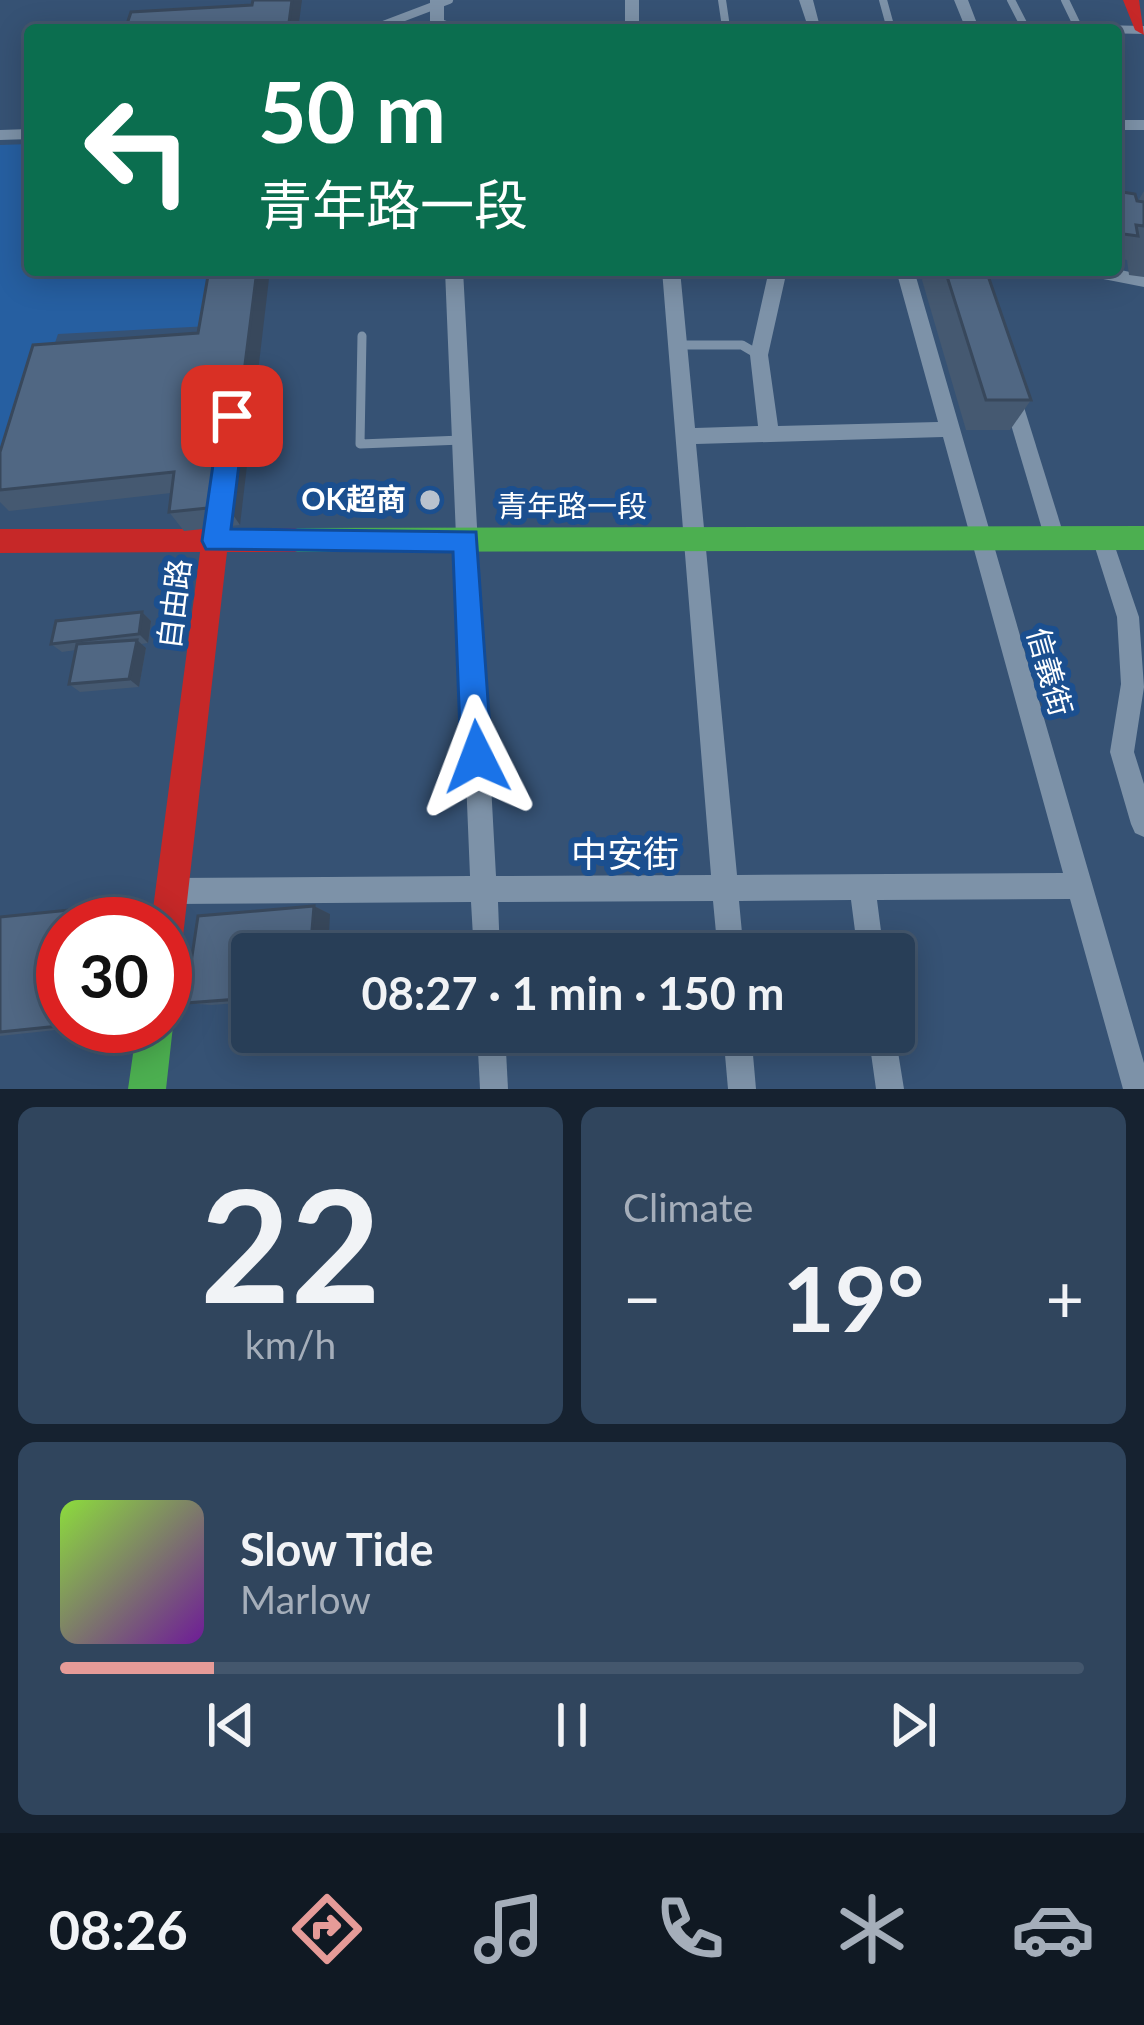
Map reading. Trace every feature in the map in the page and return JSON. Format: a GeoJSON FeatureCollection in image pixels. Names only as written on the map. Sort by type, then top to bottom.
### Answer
{"type":"FeatureCollection","features":[{"type":"Feature","properties":{"kind":"street"},"geometry":{"type":"LineString","coordinates":[[1131,0],[1144,30]]}},
{"type":"Feature","properties":{"kind":"street"},"geometry":{"type":"LineString","coordinates":[[441,2],[437,22],[446,24]]}},
{"type":"Feature","properties":{"kind":"street"},"geometry":{"type":"LineString","coordinates":[[454,276],[486,933]]}},
{"type":"Feature","properties":{"kind":"street"},"geometry":{"type":"LineString","coordinates":[[671,276],[728,933]]}},
{"type":"Feature","properties":{"kind":"street"},"geometry":{"type":"LineString","coordinates":[[769,434],[759,355],[777,276]]}},
{"type":"Feature","properties":{"kind":"street","name":"信義街"},"geometry":{"type":"LineString","coordinates":[[907,276],[1137,1089]]}},
{"type":"Feature","properties":{"kind":"street"},"geometry":{"type":"LineString","coordinates":[[1000,360],[1055,539]]}},
{"type":"Feature","properties":{"kind":"street"},"geometry":{"type":"LineString","coordinates":[[686,436],[948,429]]}},
{"type":"Feature","properties":{"kind":"street","name":"自由路"},"geometry":{"type":"LineString","coordinates":[[171,897],[223,487]]}},
{"type":"Feature","properties":{"kind":"street"},"geometry":{"type":"LineString","coordinates":[[1102,538],[1128,617],[1133,684],[1122,752],[1144,824]]}},
{"type":"Feature","properties":{"kind":"street","name":"青年路一段"},"geometry":{"type":"LineString","coordinates":[[0,541],[1144,538]]}},
{"type":"Feature","properties":{"kind":"street","name":"中安街"},"geometry":{"type":"LineString","coordinates":[[172,891],[1078,886]]}},
{"type":"Feature","properties":{"kind":"street"},"geometry":{"type":"LineString","coordinates":[[862,888],[868,933]]}},
{"type":"Feature","properties":{"kind":"street"},"geometry":{"type":"LineString","coordinates":[[147,1089],[152,1053]]}},
{"type":"Feature","properties":{"kind":"street"},"geometry":{"type":"LineString","coordinates":[[492,1053],[494,1089]]}},
{"type":"Feature","properties":{"kind":"street"},"geometry":{"type":"LineString","coordinates":[[739,1053],[742,1089]]}},
{"type":"Feature","properties":{"kind":"street"},"geometry":{"type":"LineString","coordinates":[[885,1053],[890,1089]]}},
{"type":"Feature","properties":{"kind":"lane"},"geometry":{"type":"LineString","coordinates":[[385,24],[441,2]]}},
{"type":"Feature","properties":{"kind":"lane"},"geometry":{"type":"LineString","coordinates":[[362,336],[360,444],[462,440]]}},
{"type":"Feature","properties":{"kind":"lane"},"geometry":{"type":"LineString","coordinates":[[677,345],[742,345],[759,355]]}},
{"type":"Feature","properties":{"kind":"shaded area"},"geometry":{"type":"Polygon","coordinates":[[[24,144],[24,276],[218,276],[210,326],[58,334],[6,488],[0,488],[0,145],[24,144]]]}},
{"type":"Feature","properties":{"kind":"building"},"geometry":{"type":"Polygon","coordinates":[[[253,0],[292,0],[289,24],[127,24],[131,12],[252,5],[253,0]]]}},
{"type":"Feature","properties":{"kind":"building"},"geometry":{"type":"Polygon","coordinates":[[[1122,192],[1144,202],[1144,226],[1136,225],[1138,236],[1122,234],[1122,192]]]}},
{"type":"Feature","properties":{"kind":"building"},"geometry":{"type":"Polygon","coordinates":[[[208,276],[256,276],[227,506],[169,512],[174,472],[0,490],[0,452],[33,345],[198,333],[208,276]]]}},
{"type":"Feature","properties":{"kind":"building"},"geometry":{"type":"Polygon","coordinates":[[[947,276],[988,276],[1031,400],[986,400],[947,276]]]}},
{"type":"Feature","properties":{"kind":"building"},"geometry":{"type":"Polygon","coordinates":[[[142,612],[139,634],[51,644],[56,621],[142,612]]]}},
{"type":"Feature","properties":{"kind":"building"},"geometry":{"type":"Polygon","coordinates":[[[137,640],[129,679],[69,684],[77,644],[137,640]]]}},
{"type":"Feature","properties":{"kind":"building"},"geometry":{"type":"Polygon","coordinates":[[[314,906],[312,933],[231,933],[231,1000],[192,1002],[198,916],[314,906]]]}},
{"type":"Feature","properties":{"kind":"building"},"geometry":{"type":"Polygon","coordinates":[[[36,913],[36,1028],[0,1032],[0,917],[36,913]]]}},
{"type":"Feature","properties":{"kind":"traffic: fast"},"geometry":{"type":"LineString","coordinates":[[295,540],[1144,538]]}},
{"type":"Feature","properties":{"kind":"traffic: fast"},"geometry":{"type":"LineString","coordinates":[[147,1089],[152,1053]]}},
{"type":"Feature","properties":{"kind":"traffic: jam"},"geometry":{"type":"LineString","coordinates":[[1131,0],[1144,30]]}},
{"type":"Feature","properties":{"kind":"traffic: jam"},"geometry":{"type":"LineString","coordinates":[[171,897],[218,519]]}},
{"type":"Feature","properties":{"kind":"traffic: jam"},"geometry":{"type":"LineString","coordinates":[[0,541],[295,540]]}},
{"type":"Feature","properties":{"kind":"place","name":"OK超商"},"geometry":{"type":"Point","coordinates":[430,500]}},
{"type":"Feature","properties":{"kind":"route"},"geometry":{"type":"LineString","coordinates":[[232,416],[216,541],[466,540],[477,757]]}}]}
